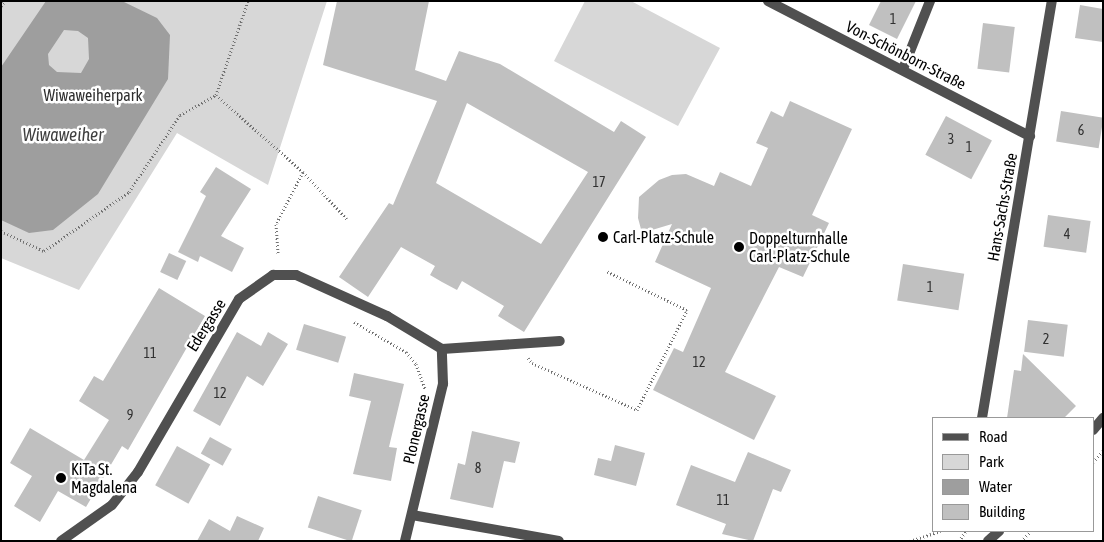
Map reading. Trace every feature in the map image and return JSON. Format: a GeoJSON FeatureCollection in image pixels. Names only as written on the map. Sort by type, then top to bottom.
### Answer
{"type":"FeatureCollection","features":[{"type":"Feature","properties":{"kind":"street","name":"Von-Schönborn-Straße"},"geometry":{"type":"LineString","coordinates":[[768,1],[1030,136]]}},
{"type":"Feature","properties":{"kind":"street"},"geometry":{"type":"LineString","coordinates":[[903,69],[930,1]]}},
{"type":"Feature","properties":{"kind":"street","name":"Hans-Sachs-Straße"},"geometry":{"type":"LineString","coordinates":[[982,417],[1052,1]]}},
{"type":"Feature","properties":{"kind":"street","name":"Edergasse"},"geometry":{"type":"LineString","coordinates":[[61,541],[112,505],[138,472],[239,299],[274,275],[296,275],[387,316],[442,349]]}},
{"type":"Feature","properties":{"kind":"street"},"geometry":{"type":"LineString","coordinates":[[442,349],[560,341]]}},
{"type":"Feature","properties":{"kind":"street","name":"Plonergasse"},"geometry":{"type":"LineString","coordinates":[[405,541],[443,384],[442,349]]}},
{"type":"Feature","properties":{"kind":"street"},"geometry":{"type":"LineString","coordinates":[[1094,429],[1103,418]]}},
{"type":"Feature","properties":{"kind":"street"},"geometry":{"type":"LineString","coordinates":[[412,515],[559,541]]}},
{"type":"Feature","properties":{"kind":"path"},"geometry":{"type":"LineString","coordinates":[[1,6],[5,1]]}},
{"type":"Feature","properties":{"kind":"path"},"geometry":{"type":"LineString","coordinates":[[1,231],[44,250],[129,192],[180,115],[216,95],[248,1]]}},
{"type":"Feature","properties":{"kind":"path"},"geometry":{"type":"LineString","coordinates":[[216,95],[302,172],[347,219]]}},
{"type":"Feature","properties":{"kind":"path"},"geometry":{"type":"LineString","coordinates":[[278,254],[276,224],[302,172]]}},
{"type":"Feature","properties":{"kind":"path"},"geometry":{"type":"LineString","coordinates":[[521,345],[532,363],[637,410],[687,310],[606,271]]}},
{"type":"Feature","properties":{"kind":"path"},"geometry":{"type":"LineString","coordinates":[[354,322],[406,352],[422,376],[425,398]]}},
{"type":"Feature","properties":{"kind":"path"},"geometry":{"type":"LineString","coordinates":[[1094,461],[1103,451]]}},
{"type":"Feature","properties":{"kind":"path"},"geometry":{"type":"LineString","coordinates":[[910,541],[937,532]]}},
{"type":"Feature","properties":{"kind":"green space","name":"Wiwaweiherpark"},"geometry":{"type":"Polygon","coordinates":[[[1,1],[327,1],[268,185],[177,133],[79,290],[1,258],[1,1]]]}},
{"type":"Feature","properties":{"kind":"green space"},"geometry":{"type":"Polygon","coordinates":[[[585,1],[631,1],[720,48],[678,126],[554,61],[585,1]]]}},
{"type":"Feature","properties":{"kind":"water","name":"Wiwaweiher"},"geometry":{"type":"Polygon","coordinates":[[[46,1],[122,1],[157,18],[170,35],[168,79],[98,194],[53,230],[29,233],[1,220],[1,67],[46,1]],[[64,30],[48,54],[49,65],[57,72],[81,73],[89,59],[88,38],[78,31],[64,30]]]}},
{"type":"Feature","properties":{"kind":"building"},"geometry":{"type":"Polygon","coordinates":[[[337,1],[429,1],[415,70],[446,81],[459,51],[500,64],[614,132],[621,121],[646,137],[524,332],[498,316],[504,306],[462,281],[457,290],[442,282],[430,275],[435,266],[401,247],[368,297],[339,277],[389,203],[393,205],[437,101],[323,65],[337,1]],[[467,103],[436,183],[541,244],[588,172],[467,103]]]}},
{"type":"Feature","properties":{"kind":"building"},"geometry":{"type":"Polygon","coordinates":[[[881,1],[916,1],[897,39],[869,25],[881,1]]]}},
{"type":"Feature","properties":{"kind":"building"},"geometry":{"type":"Polygon","coordinates":[[[1080,5],[1103,9],[1103,42],[1075,38],[1080,5]]]}},
{"type":"Feature","properties":{"kind":"building"},"geometry":{"type":"Polygon","coordinates":[[[983,23],[1015,27],[1009,73],[977,69],[983,23]]]}},
{"type":"Feature","properties":{"kind":"building"},"geometry":{"type":"Polygon","coordinates":[[[790,101],[852,129],[812,215],[829,223],[803,277],[779,267],[725,372],[776,396],[754,440],[653,390],[674,348],[683,352],[711,288],[655,262],[672,224],[642,233],[638,218],[639,197],[659,180],[672,175],[686,174],[714,186],[720,172],[751,186],[768,148],[756,143],[771,111],[783,117],[790,101]]]}},
{"type":"Feature","properties":{"kind":"building"},"geometry":{"type":"Polygon","coordinates":[[[1061,111],[1103,118],[1099,148],[1056,142],[1061,111]]]}},
{"type":"Feature","properties":{"kind":"building"},"geometry":{"type":"Polygon","coordinates":[[[946,116],[992,140],[971,179],[925,155],[946,116]]]}},
{"type":"Feature","properties":{"kind":"building"},"geometry":{"type":"Polygon","coordinates":[[[216,167],[251,189],[221,236],[244,248],[232,272],[200,256],[198,262],[178,252],[206,196],[200,192],[216,167]]]}},
{"type":"Feature","properties":{"kind":"building"},"geometry":{"type":"Polygon","coordinates":[[[1048,215],[1091,221],[1086,253],[1044,247],[1048,215]]]}},
{"type":"Feature","properties":{"kind":"building"},"geometry":{"type":"Polygon","coordinates":[[[169,253],[186,261],[177,280],[160,272],[169,253]]]}},
{"type":"Feature","properties":{"kind":"building"},"geometry":{"type":"Polygon","coordinates":[[[903,264],[964,274],[958,310],[897,301],[903,264]]]}},
{"type":"Feature","properties":{"kind":"building"},"geometry":{"type":"Polygon","coordinates":[[[159,288],[205,316],[128,450],[122,446],[86,507],[58,491],[40,522],[14,506],[32,476],[10,463],[30,428],[84,460],[109,420],[79,401],[94,376],[103,381],[159,288]]]}},
{"type":"Feature","properties":{"kind":"building"},"geometry":{"type":"Polygon","coordinates":[[[1028,320],[1068,325],[1064,357],[1024,352],[1028,320]]]}},
{"type":"Feature","properties":{"kind":"building"},"geometry":{"type":"Polygon","coordinates":[[[304,324],[346,337],[338,363],[296,350],[304,324]]]}},
{"type":"Feature","properties":{"kind":"building"},"geometry":{"type":"Polygon","coordinates":[[[237,332],[261,346],[268,332],[288,344],[263,386],[247,376],[220,426],[193,411],[237,332]]]}},
{"type":"Feature","properties":{"kind":"building"},"geometry":{"type":"Polygon","coordinates":[[[1023,354],[1076,406],[1065,417],[1007,417],[1014,370],[1021,371],[1023,354]]]}},
{"type":"Feature","properties":{"kind":"building"},"geometry":{"type":"Polygon","coordinates":[[[354,373],[404,384],[389,447],[397,448],[391,481],[353,474],[371,401],[349,396],[354,373]]]}},
{"type":"Feature","properties":{"kind":"building"},"geometry":{"type":"Polygon","coordinates":[[[472,431],[520,442],[515,463],[504,461],[493,508],[450,499],[458,463],[465,465],[472,431]]]}},
{"type":"Feature","properties":{"kind":"building"},"geometry":{"type":"Polygon","coordinates":[[[210,437],[232,449],[223,466],[201,454],[210,437]]]}},
{"type":"Feature","properties":{"kind":"building"},"geometry":{"type":"Polygon","coordinates":[[[615,445],[645,453],[636,486],[594,475],[598,458],[611,461],[615,445]]]}},
{"type":"Feature","properties":{"kind":"building"},"geometry":{"type":"Polygon","coordinates":[[[177,446],[210,464],[188,504],[155,485],[177,446]]]}},
{"type":"Feature","properties":{"kind":"building"},"geometry":{"type":"Polygon","coordinates":[[[748,452],[791,470],[781,492],[773,489],[753,541],[722,534],[726,524],[676,505],[691,465],[735,482],[748,452]]]}},
{"type":"Feature","properties":{"kind":"building"},"geometry":{"type":"Polygon","coordinates":[[[318,496],[362,510],[352,541],[308,527],[318,496]]]}},
{"type":"Feature","properties":{"kind":"building"},"geometry":{"type":"Polygon","coordinates":[[[237,516],[264,528],[258,541],[197,541],[209,519],[230,531],[237,516]]]}},
{"type":"Feature","properties":{"kind":"place","name":"Carl-Platz-Schule"},"geometry":{"type":"Point","coordinates":[603,237]}},
{"type":"Feature","properties":{"kind":"place","name":"Doppelturnhalle Carl-Platz-Schule"},"geometry":{"type":"Point","coordinates":[739,247]}},
{"type":"Feature","properties":{"kind":"place","name":"KiTa St. Magdalena"},"geometry":{"type":"Point","coordinates":[61,478]}}]}
